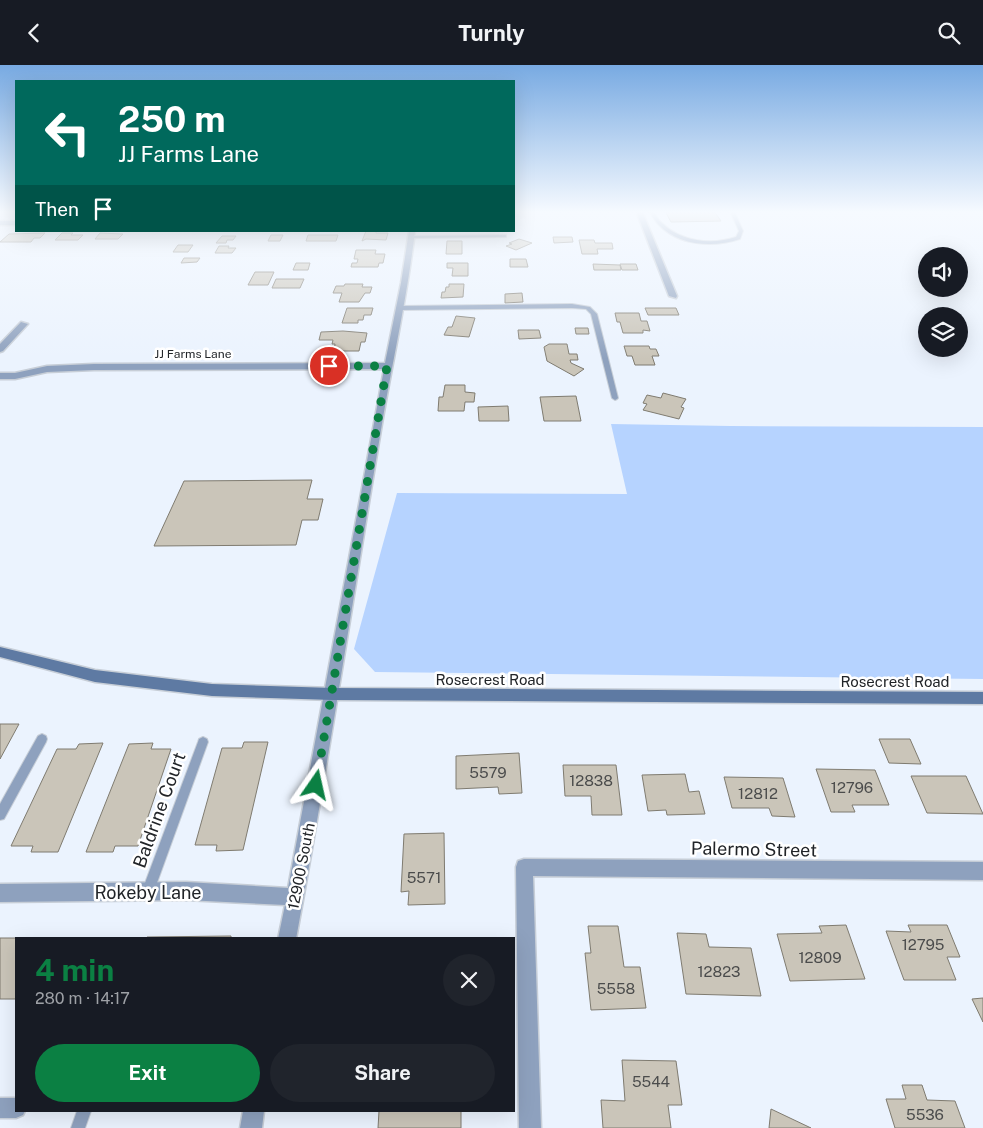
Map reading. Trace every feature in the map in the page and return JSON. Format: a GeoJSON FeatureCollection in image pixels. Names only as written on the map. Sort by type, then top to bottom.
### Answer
{"type":"FeatureCollection","features":[{"type":"Feature","properties":{"kind":"main road","name":"Rosecrest Road"},"geometry":{"type":"LineString","coordinates":[[0,652],[95,676],[212,690],[333,694],[983,698]]}},
{"type":"Feature","properties":{"kind":"street","name":"12900 South"},"geometry":{"type":"LineString","coordinates":[[287,937],[333,694],[387,366],[407,261]]}},
{"type":"Feature","properties":{"kind":"street"},"geometry":{"type":"LineString","coordinates":[[659,261],[673,296]]}},
{"type":"Feature","properties":{"kind":"street"},"geometry":{"type":"LineString","coordinates":[[0,349],[24,324]]}},
{"type":"Feature","properties":{"kind":"street","name":"JJ Farms Lane"},"geometry":{"type":"LineString","coordinates":[[0,376],[15,376],[47,369],[94,367],[387,366]]}},
{"type":"Feature","properties":{"kind":"street","name":"Palermo Street"},"geometry":{"type":"LineString","coordinates":[[530,1128],[524,867],[983,871]]}},
{"type":"Feature","properties":{"kind":"street","name":"Rokeby Lane"},"geometry":{"type":"LineString","coordinates":[[0,893],[186,891],[295,897]]}},
{"type":"Feature","properties":{"kind":"street"},"geometry":{"type":"LineString","coordinates":[[0,1108],[15,1108]]}},
{"type":"Feature","properties":{"kind":"street"},"geometry":{"type":"LineString","coordinates":[[251,1128],[254,1112]]}},
{"type":"Feature","properties":{"kind":"lane"},"geometry":{"type":"LineString","coordinates":[[399,309],[572,305],[588,308],[594,314],[615,398]]}},
{"type":"Feature","properties":{"kind":"lane"},"geometry":{"type":"LineString","coordinates":[[0,815],[42,739]]}},
{"type":"Feature","properties":{"kind":"lane","name":"Baldrine Court"},"geometry":{"type":"LineString","coordinates":[[148,891],[203,742]]}},
{"type":"Feature","properties":{"kind":"lane"},"geometry":{"type":"LineString","coordinates":[[78,1128],[84,1112]]}},
{"type":"Feature","properties":{"kind":"shaded area"},"geometry":{"type":"Polygon","coordinates":[[[611,424],[983,427],[983,679],[375,672],[354,649],[397,493],[627,494],[611,424]]]}},
{"type":"Feature","properties":{"kind":"building"},"geometry":{"type":"Polygon","coordinates":[[[182,261],[198,261],[197,262],[181,263],[182,261]]]}},
{"type":"Feature","properties":{"kind":"building"},"geometry":{"type":"Polygon","coordinates":[[[358,261],[384,261],[383,263],[379,263],[378,267],[351,267],[352,263],[357,263],[358,261]]]}},
{"type":"Feature","properties":{"kind":"building"},"geometry":{"type":"Polygon","coordinates":[[[510,261],[526,261],[528,267],[510,267],[510,261]]]}},
{"type":"Feature","properties":{"kind":"building"},"geometry":{"type":"Polygon","coordinates":[[[296,263],[310,263],[308,270],[293,270],[296,263]]]}},
{"type":"Feature","properties":{"kind":"building"},"geometry":{"type":"Polygon","coordinates":[[[447,263],[468,263],[468,276],[452,276],[453,268],[447,268],[447,263]]]}},
{"type":"Feature","properties":{"kind":"building"},"geometry":{"type":"Polygon","coordinates":[[[593,264],[620,265],[621,270],[594,270],[593,264]]]}},
{"type":"Feature","properties":{"kind":"building"},"geometry":{"type":"Polygon","coordinates":[[[620,264],[636,264],[638,270],[622,270],[620,264]]]}},
{"type":"Feature","properties":{"kind":"building"},"geometry":{"type":"Polygon","coordinates":[[[255,272],[274,272],[268,285],[248,285],[255,272]]]}},
{"type":"Feature","properties":{"kind":"building"},"geometry":{"type":"Polygon","coordinates":[[[276,279],[304,279],[300,288],[272,288],[276,279]]]}},
{"type":"Feature","properties":{"kind":"building"},"geometry":{"type":"Polygon","coordinates":[[[345,284],[363,284],[362,287],[372,287],[370,293],[365,293],[359,302],[339,302],[342,293],[333,293],[336,286],[344,286],[345,284]]]}},
{"type":"Feature","properties":{"kind":"building"},"geometry":{"type":"Polygon","coordinates":[[[449,284],[464,284],[463,297],[441,298],[442,292],[445,292],[449,284]]]}},
{"type":"Feature","properties":{"kind":"building"},"geometry":{"type":"Polygon","coordinates":[[[522,293],[523,302],[505,303],[505,294],[522,293]]]}},
{"type":"Feature","properties":{"kind":"building"},"geometry":{"type":"Polygon","coordinates":[[[347,308],[373,308],[371,315],[364,315],[363,320],[358,320],[358,323],[342,323],[347,308]]]}},
{"type":"Feature","properties":{"kind":"building"},"geometry":{"type":"Polygon","coordinates":[[[645,308],[676,308],[679,315],[648,315],[645,308]]]}},
{"type":"Feature","properties":{"kind":"building"},"geometry":{"type":"Polygon","coordinates":[[[615,313],[639,313],[641,321],[647,321],[650,331],[643,330],[643,333],[623,333],[615,313]]]}},
{"type":"Feature","properties":{"kind":"building"},"geometry":{"type":"Polygon","coordinates":[[[456,316],[475,318],[469,337],[444,335],[448,327],[452,327],[456,316]]]}},
{"type":"Feature","properties":{"kind":"building"},"geometry":{"type":"Polygon","coordinates":[[[575,328],[588,328],[589,334],[576,334],[575,328]]]}},
{"type":"Feature","properties":{"kind":"building"},"geometry":{"type":"Polygon","coordinates":[[[518,330],[539,330],[541,338],[519,339],[518,330]]]}},
{"type":"Feature","properties":{"kind":"building"},"geometry":{"type":"Polygon","coordinates":[[[321,332],[367,333],[365,342],[361,342],[359,351],[334,351],[335,344],[332,344],[333,340],[319,340],[321,332]]]}},
{"type":"Feature","properties":{"kind":"building"},"geometry":{"type":"Polygon","coordinates":[[[549,344],[567,344],[569,354],[577,354],[578,360],[570,360],[571,363],[584,369],[574,376],[547,361],[544,347],[549,344]]]}},
{"type":"Feature","properties":{"kind":"building"},"geometry":{"type":"Polygon","coordinates":[[[624,346],[649,346],[650,349],[656,349],[659,356],[652,356],[655,365],[635,365],[632,356],[627,356],[624,346]]]}},
{"type":"Feature","properties":{"kind":"building"},"geometry":{"type":"Polygon","coordinates":[[[445,385],[465,385],[465,392],[475,393],[474,402],[465,402],[464,411],[438,411],[439,397],[443,397],[445,385]]]}},
{"type":"Feature","properties":{"kind":"building"},"geometry":{"type":"Polygon","coordinates":[[[663,393],[686,399],[681,407],[684,408],[679,419],[643,410],[647,404],[643,403],[647,395],[661,398],[663,393]]]}},
{"type":"Feature","properties":{"kind":"building"},"geometry":{"type":"Polygon","coordinates":[[[576,396],[581,421],[544,421],[540,397],[576,396]]]}},
{"type":"Feature","properties":{"kind":"building"},"geometry":{"type":"Polygon","coordinates":[[[508,406],[509,421],[479,421],[478,407],[508,406]]]}},
{"type":"Feature","properties":{"kind":"building"},"geometry":{"type":"Polygon","coordinates":[[[312,480],[307,499],[323,499],[318,520],[302,520],[296,545],[154,546],[184,481],[312,480]]]}},
{"type":"Feature","properties":{"kind":"building"},"geometry":{"type":"Polygon","coordinates":[[[0,724],[19,724],[0,759],[0,724]]]}},
{"type":"Feature","properties":{"kind":"building"},"geometry":{"type":"Polygon","coordinates":[[[879,739],[910,739],[921,764],[889,763],[879,739]]]}},
{"type":"Feature","properties":{"kind":"building"},"geometry":{"type":"Polygon","coordinates":[[[244,742],[268,742],[243,850],[216,851],[217,845],[195,845],[222,748],[242,748],[244,742]]]}},
{"type":"Feature","properties":{"kind":"building"},"geometry":{"type":"Polygon","coordinates":[[[103,743],[58,852],[31,852],[33,846],[11,846],[57,749],[76,749],[79,744],[103,743]]]}},
{"type":"Feature","properties":{"kind":"building"},"geometry":{"type":"Polygon","coordinates":[[[153,743],[151,749],[171,749],[138,846],[115,846],[113,852],[86,852],[129,744],[153,743]]]}},
{"type":"Feature","properties":{"kind":"building"},"geometry":{"type":"Polygon","coordinates":[[[519,753],[522,793],[499,794],[498,787],[456,789],[456,756],[519,753]]]}},
{"type":"Feature","properties":{"kind":"building"},"geometry":{"type":"Polygon","coordinates":[[[563,765],[616,765],[622,815],[592,815],[591,796],[565,796],[563,765]]]}},
{"type":"Feature","properties":{"kind":"building"},"geometry":{"type":"Polygon","coordinates":[[[816,769],[875,770],[889,805],[852,805],[855,812],[831,812],[816,769]]]}},
{"type":"Feature","properties":{"kind":"building"},"geometry":{"type":"Polygon","coordinates":[[[685,774],[689,792],[699,791],[705,814],[667,815],[666,810],[648,811],[642,775],[685,774]]]}},
{"type":"Feature","properties":{"kind":"building"},"geometry":{"type":"Polygon","coordinates":[[[911,776],[966,776],[983,814],[927,813],[911,776]]]}},
{"type":"Feature","properties":{"kind":"building"},"geometry":{"type":"Polygon","coordinates":[[[724,777],[783,778],[795,817],[772,816],[769,808],[732,808],[724,777]]]}},
{"type":"Feature","properties":{"kind":"building"},"geometry":{"type":"Polygon","coordinates":[[[444,833],[445,904],[408,905],[409,891],[401,892],[404,834],[444,833]]]}},
{"type":"Feature","properties":{"kind":"building"},"geometry":{"type":"Polygon","coordinates":[[[846,925],[865,979],[790,981],[777,934],[822,933],[819,926],[846,925]]]}},
{"type":"Feature","properties":{"kind":"building"},"geometry":{"type":"Polygon","coordinates":[[[908,925],[947,925],[960,957],[947,957],[956,980],[904,980],[886,931],[911,932],[908,925]]]}},
{"type":"Feature","properties":{"kind":"building"},"geometry":{"type":"Polygon","coordinates":[[[588,926],[618,926],[624,967],[640,967],[646,1008],[591,1010],[585,953],[591,953],[588,926]]]}},
{"type":"Feature","properties":{"kind":"building"},"geometry":{"type":"Polygon","coordinates":[[[677,933],[706,934],[709,947],[751,948],[761,996],[686,994],[677,933]]]}},
{"type":"Feature","properties":{"kind":"building"},"geometry":{"type":"Polygon","coordinates":[[[231,936],[231,937],[147,937],[231,936]]]}},
{"type":"Feature","properties":{"kind":"building"},"geometry":{"type":"Polygon","coordinates":[[[0,938],[15,938],[15,999],[0,999],[0,938]]]}},
{"type":"Feature","properties":{"kind":"building"},"geometry":{"type":"Polygon","coordinates":[[[983,998],[983,1022],[972,999],[983,998]]]}},
{"type":"Feature","properties":{"kind":"building"},"geometry":{"type":"Polygon","coordinates":[[[622,1060],[676,1061],[682,1105],[668,1105],[671,1128],[603,1128],[601,1100],[625,1101],[622,1060]]]}},
{"type":"Feature","properties":{"kind":"building"},"geometry":{"type":"Polygon","coordinates":[[[902,1085],[922,1085],[927,1100],[955,1101],[965,1128],[895,1128],[886,1099],[906,1099],[902,1085]]]}},
{"type":"Feature","properties":{"kind":"building"},"geometry":{"type":"Polygon","coordinates":[[[771,1109],[811,1128],[769,1128],[771,1109]]]}},
{"type":"Feature","properties":{"kind":"building"},"geometry":{"type":"Polygon","coordinates":[[[379,1112],[461,1112],[461,1128],[378,1128],[379,1112]]]}},
{"type":"Feature","properties":{"kind":"route"},"geometry":{"type":"LineString","coordinates":[[316,785],[333,694],[387,366],[329,366]]}}]}
